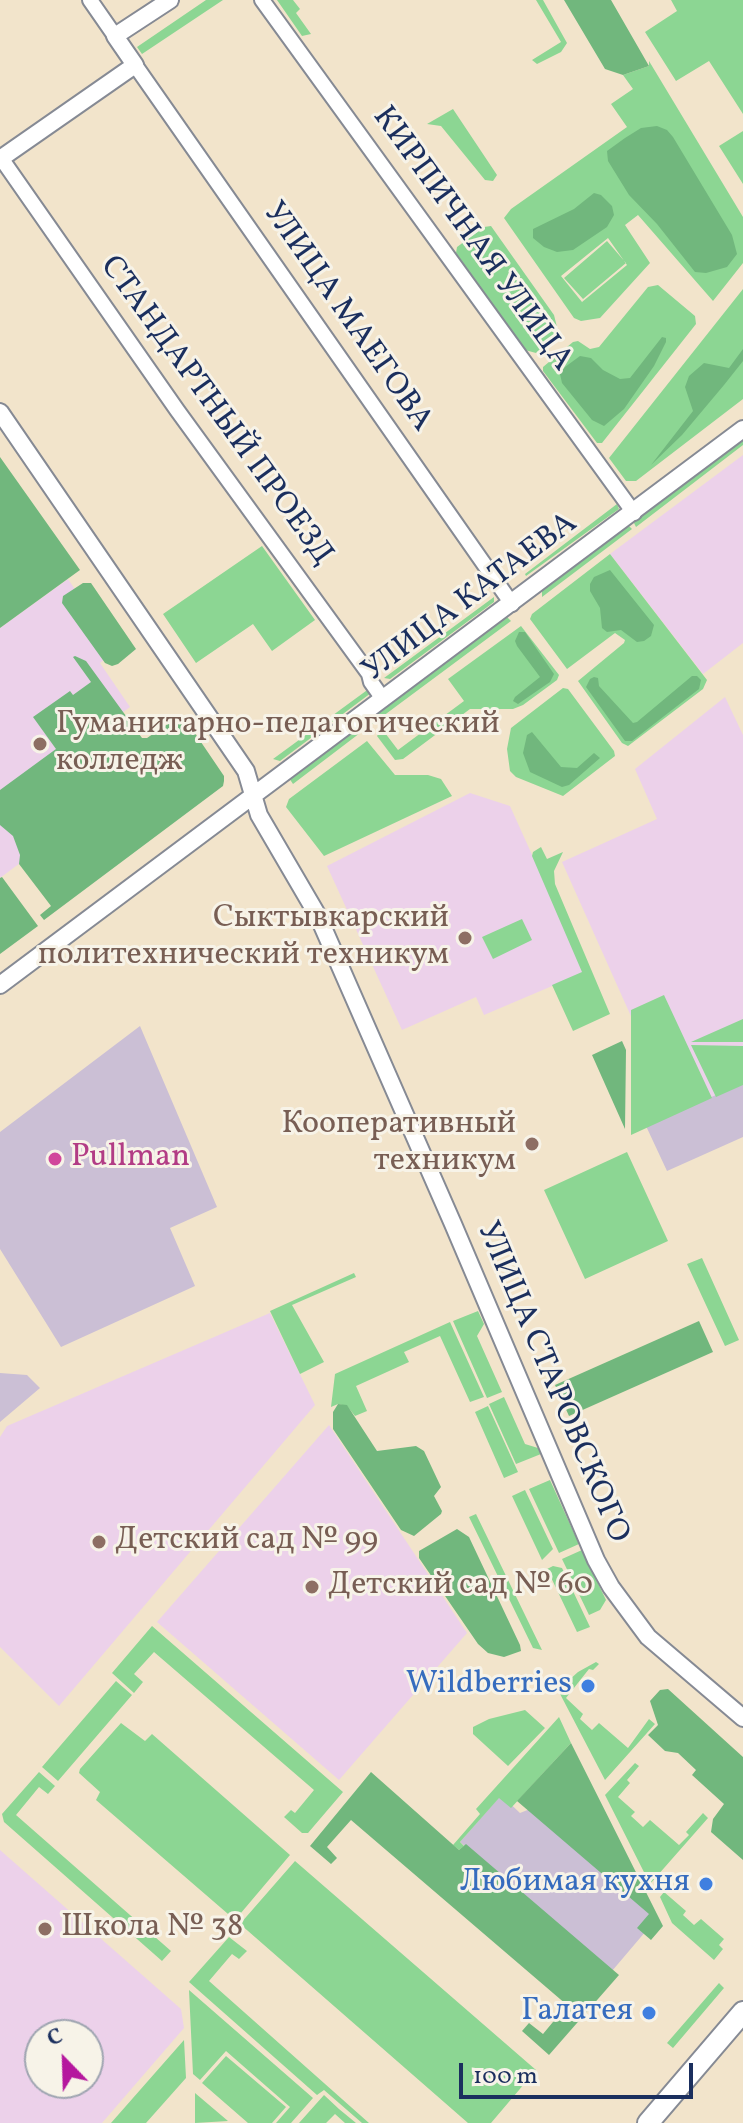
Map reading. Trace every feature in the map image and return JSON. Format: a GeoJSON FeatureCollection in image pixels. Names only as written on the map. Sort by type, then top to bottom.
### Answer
{"type":"FeatureCollection","features":[{"type":"Feature","properties":{"kind":"main road"},"geometry":{"type":"LineString","coordinates":[[648,2123],[743,2012]]}},
{"type":"Feature","properties":{"kind":"street"},"geometry":{"type":"LineString","coordinates":[[0,158],[135,65],[90,0]]}},
{"type":"Feature","properties":{"kind":"street"},"geometry":{"type":"LineString","coordinates":[[115,36],[170,0]]}},
{"type":"Feature","properties":{"kind":"street","name":"КИРПИЧНАЯ УЛИЦА"},"geometry":{"type":"LineString","coordinates":[[262,0],[634,513]]}},
{"type":"Feature","properties":{"kind":"street","name":"УЛИЦА МАЕГОВА"},"geometry":{"type":"LineString","coordinates":[[135,65],[512,604]]}},
{"type":"Feature","properties":{"kind":"street","name":"СТАНДАРТНЫЙ ПРОЕЗД"},"geometry":{"type":"LineString","coordinates":[[0,158],[177,410],[369,674],[383,699]]}},
{"type":"Feature","properties":{"kind":"street","name":"УЛИЦА СТАРОВСКОГО"},"geometry":{"type":"LineString","coordinates":[[0,412],[246,771],[259,815],[318,916],[471,1264],[596,1560],[611,1587],[648,1637],[743,1718]]}},
{"type":"Feature","properties":{"kind":"street","name":"УЛИЦА КАТАЕВА"},"geometry":{"type":"LineString","coordinates":[[0,985],[743,429]]}},
{"type":"Feature","properties":{"kind":"shaded area"},"geometry":{"type":"Polygon","coordinates":[[[743,455],[743,643],[703,674],[610,554],[743,455]]]}},
{"type":"Feature","properties":{"kind":"shaded area","name":"Гуманитарно-педагогический колледж"},"geometry":{"type":"Polygon","coordinates":[[[68,579],[116,651],[100,663],[130,707],[32,780],[67,828],[0,878],[0,628],[68,579]]]}},
{"type":"Feature","properties":{"kind":"shaded area"},"geometry":{"type":"Polygon","coordinates":[[[725,697],[743,735],[743,1087],[676,1117],[562,862],[657,819],[635,769],[725,697]]]}},
{"type":"Feature","properties":{"kind":"shaded area","name":"Сыктывкарский политехнический техникум"},"geometry":{"type":"Polygon","coordinates":[[[470,793],[510,806],[585,972],[484,1015],[476,997],[402,1030],[327,866],[470,793]]]}},
{"type":"Feature","properties":{"kind":"shaded area"},"geometry":{"type":"Polygon","coordinates":[[[140,1026],[217,1207],[170,1228],[195,1286],[61,1347],[0,1249],[0,1132],[140,1026]]]}},
{"type":"Feature","properties":{"kind":"shaded area"},"geometry":{"type":"Polygon","coordinates":[[[743,1083],[743,1137],[667,1171],[646,1126],[743,1083]]]}},
{"type":"Feature","properties":{"kind":"shaded area","name":"Детский сад № 99"},"geometry":{"type":"Polygon","coordinates":[[[270,1313],[315,1405],[59,1706],[0,1647],[0,1437],[7,1426],[270,1313]]]}},
{"type":"Feature","properties":{"kind":"shaded area"},"geometry":{"type":"Polygon","coordinates":[[[0,1373],[27,1375],[40,1388],[0,1422],[0,1373]]]}},
{"type":"Feature","properties":{"kind":"shaded area","name":"Детский сад № 60"},"geometry":{"type":"Polygon","coordinates":[[[329,1425],[467,1633],[339,1780],[157,1622],[329,1425]]]}},
{"type":"Feature","properties":{"kind":"shaded area"},"geometry":{"type":"Polygon","coordinates":[[[501,1795],[520,1813],[530,1809],[657,1918],[612,1971],[460,1842],[501,1795]]]}},
{"type":"Feature","properties":{"kind":"shaded area","name":"Школа № 38"},"geometry":{"type":"Polygon","coordinates":[[[0,1850],[181,2009],[184,2028],[102,2123],[0,2123],[0,1850]]]}},
{"type":"Feature","properties":{"kind":"green space"},"geometry":{"type":"Polygon","coordinates":[[[206,0],[223,0],[142,54],[137,47],[206,0]]]}},
{"type":"Feature","properties":{"kind":"green space"},"geometry":{"type":"Polygon","coordinates":[[[277,0],[293,0],[300,9],[296,13],[311,34],[302,36],[277,0]]]}},
{"type":"Feature","properties":{"kind":"green space"},"geometry":{"type":"Polygon","coordinates":[[[536,0],[543,0],[567,43],[561,52],[537,64],[532,60],[561,42],[536,0]]]}},
{"type":"Feature","properties":{"kind":"green space"},"geometry":{"type":"Polygon","coordinates":[[[564,0],[611,0],[649,66],[623,75],[605,69],[564,0]]]}},
{"type":"Feature","properties":{"kind":"green space"},"geometry":{"type":"Polygon","coordinates":[[[671,0],[743,0],[743,114],[709,61],[676,81],[645,32],[677,11],[671,0]]]}},
{"type":"Feature","properties":{"kind":"green space"},"geometry":{"type":"Polygon","coordinates":[[[649,61],[743,217],[743,263],[713,301],[638,215],[625,225],[650,263],[600,318],[581,321],[574,318],[504,218],[511,209],[627,127],[611,104],[633,89],[623,75],[649,66],[649,61]],[[608,238],[561,276],[582,302],[627,265],[608,238]]]}},
{"type":"Feature","properties":{"kind":"green space"},"geometry":{"type":"Polygon","coordinates":[[[453,109],[497,175],[493,181],[485,180],[441,126],[427,124],[453,109]]]}},
{"type":"Feature","properties":{"kind":"green space"},"geometry":{"type":"Polygon","coordinates":[[[657,126],[673,137],[732,235],[737,254],[727,267],[706,273],[695,272],[629,195],[608,161],[607,151],[625,138],[641,128],[657,126]]]}},
{"type":"Feature","properties":{"kind":"green space"},"geometry":{"type":"Polygon","coordinates":[[[743,131],[743,184],[719,146],[743,131]]]}},
{"type":"Feature","properties":{"kind":"green space"},"geometry":{"type":"Polygon","coordinates":[[[594,193],[601,195],[612,206],[614,215],[607,227],[573,250],[557,252],[533,238],[533,229],[574,209],[594,193]]]}},
{"type":"Feature","properties":{"kind":"green space"},"geometry":{"type":"Polygon","coordinates":[[[491,226],[554,315],[557,327],[555,338],[536,353],[525,350],[456,253],[457,247],[484,227],[491,226]]]}},
{"type":"Feature","properties":{"kind":"green space"},"geometry":{"type":"Polygon","coordinates":[[[607,241],[626,263],[583,299],[564,278],[607,241]]]}},
{"type":"Feature","properties":{"kind":"green space"},"geometry":{"type":"Polygon","coordinates":[[[658,285],[695,316],[696,324],[602,443],[597,443],[543,367],[573,342],[578,341],[590,349],[599,347],[648,287],[658,285]]]}},
{"type":"Feature","properties":{"kind":"green space"},"geometry":{"type":"Polygon","coordinates":[[[743,289],[743,399],[636,481],[626,481],[609,458],[743,289]]]}},
{"type":"Feature","properties":{"kind":"green space"},"geometry":{"type":"Polygon","coordinates":[[[662,337],[666,338],[666,342],[654,366],[624,409],[604,426],[592,420],[562,383],[560,374],[580,356],[591,358],[603,370],[620,379],[630,378],[662,337]]]}},
{"type":"Feature","properties":{"kind":"green space"},"geometry":{"type":"Polygon","coordinates":[[[743,349],[743,361],[724,385],[682,435],[651,465],[693,411],[685,387],[689,376],[704,363],[729,368],[743,349]]]}},
{"type":"Feature","properties":{"kind":"green space"},"geometry":{"type":"Polygon","coordinates":[[[743,438],[743,445],[636,527],[636,519],[743,438]]]}},
{"type":"Feature","properties":{"kind":"green space"},"geometry":{"type":"Polygon","coordinates":[[[0,457],[80,570],[0,628],[0,457]]]}},
{"type":"Feature","properties":{"kind":"green space"},"geometry":{"type":"Polygon","coordinates":[[[617,504],[619,509],[526,576],[525,574],[617,504]]]}},
{"type":"Feature","properties":{"kind":"green space"},"geometry":{"type":"Polygon","coordinates":[[[628,525],[632,529],[542,597],[542,589],[628,525]]]}},
{"type":"Feature","properties":{"kind":"green space"},"geometry":{"type":"Polygon","coordinates":[[[262,546],[315,620],[272,651],[253,624],[196,663],[163,614],[262,546]]]}},
{"type":"Feature","properties":{"kind":"green space"},"geometry":{"type":"Polygon","coordinates":[[[610,554],[707,680],[703,689],[628,746],[622,743],[578,681],[625,640],[615,633],[567,669],[530,619],[532,614],[610,554]]]}},
{"type":"Feature","properties":{"kind":"green space"},"geometry":{"type":"Polygon","coordinates":[[[610,570],[654,625],[651,636],[644,641],[637,642],[621,630],[607,632],[602,628],[600,608],[590,591],[590,584],[594,577],[610,570]]]}},
{"type":"Feature","properties":{"kind":"green space"},"geometry":{"type":"Polygon","coordinates":[[[83,583],[91,583],[136,649],[118,664],[112,666],[105,663],[62,603],[63,596],[83,583]]]}},
{"type":"Feature","properties":{"kind":"green space"},"geometry":{"type":"Polygon","coordinates":[[[494,597],[494,602],[390,679],[384,678],[494,597]]]}},
{"type":"Feature","properties":{"kind":"green space"},"geometry":{"type":"Polygon","coordinates":[[[503,617],[511,621],[371,725],[371,716],[503,617]]]}},
{"type":"Feature","properties":{"kind":"green space"},"geometry":{"type":"Polygon","coordinates":[[[521,626],[559,675],[557,680],[513,709],[470,709],[403,759],[395,760],[377,736],[382,729],[398,750],[464,701],[448,679],[521,626]]]}},
{"type":"Feature","properties":{"kind":"green space"},"geometry":{"type":"Polygon","coordinates":[[[519,632],[525,632],[554,674],[550,682],[518,704],[513,701],[515,697],[540,677],[517,646],[515,641],[519,632]]]}},
{"type":"Feature","properties":{"kind":"green space"},"geometry":{"type":"Polygon","coordinates":[[[75,656],[86,661],[142,738],[147,738],[178,717],[184,717],[224,776],[224,781],[223,786],[44,920],[40,915],[51,906],[19,864],[20,855],[13,836],[0,825],[0,790],[56,749],[33,717],[70,691],[73,695],[91,682],[75,656]]]}},
{"type":"Feature","properties":{"kind":"green space"},"geometry":{"type":"Polygon","coordinates":[[[692,676],[701,680],[699,689],[632,741],[625,741],[586,687],[590,679],[598,678],[599,686],[633,723],[692,676]]]}},
{"type":"Feature","properties":{"kind":"green space"},"geometry":{"type":"Polygon","coordinates":[[[370,688],[371,693],[280,761],[273,759],[370,688]]]}},
{"type":"Feature","properties":{"kind":"green space"},"geometry":{"type":"Polygon","coordinates":[[[563,688],[568,689],[615,756],[563,796],[516,777],[510,771],[507,749],[511,728],[563,688]]]}},
{"type":"Feature","properties":{"kind":"green space"},"geometry":{"type":"Polygon","coordinates":[[[355,729],[360,733],[293,784],[289,778],[355,729]]]}},
{"type":"Feature","properties":{"kind":"green space"},"geometry":{"type":"Polygon","coordinates":[[[532,732],[561,767],[577,768],[594,753],[600,758],[569,785],[562,787],[530,772],[523,753],[527,735],[532,732]]]}},
{"type":"Feature","properties":{"kind":"green space"},"geometry":{"type":"Polygon","coordinates":[[[367,741],[395,775],[428,775],[441,779],[452,796],[324,856],[286,807],[289,799],[367,741]]]}},
{"type":"Feature","properties":{"kind":"green space"},"geometry":{"type":"Polygon","coordinates":[[[541,847],[547,859],[563,852],[554,871],[555,884],[610,1014],[573,1031],[552,985],[582,972],[532,856],[541,847]]]}},
{"type":"Feature","properties":{"kind":"green space"},"geometry":{"type":"Polygon","coordinates":[[[0,878],[38,926],[0,954],[0,878]]]}},
{"type":"Feature","properties":{"kind":"green space"},"geometry":{"type":"Polygon","coordinates":[[[522,919],[532,940],[493,959],[482,937],[522,919]]]}},
{"type":"Feature","properties":{"kind":"green space"},"geometry":{"type":"Polygon","coordinates":[[[664,995],[712,1098],[631,1135],[631,1010],[664,995]]]}},
{"type":"Feature","properties":{"kind":"green space"},"geometry":{"type":"Polygon","coordinates":[[[743,1019],[743,1042],[691,1042],[743,1019]]]}},
{"type":"Feature","properties":{"kind":"green space"},"geometry":{"type":"Polygon","coordinates":[[[622,1041],[626,1050],[625,1129],[592,1055],[622,1041]]]}},
{"type":"Feature","properties":{"kind":"green space"},"geometry":{"type":"Polygon","coordinates":[[[691,1045],[743,1046],[743,1085],[716,1097],[691,1045]]]}},
{"type":"Feature","properties":{"kind":"green space"},"geometry":{"type":"Polygon","coordinates":[[[627,1152],[668,1241],[585,1279],[544,1190],[627,1152]]]}},
{"type":"Feature","properties":{"kind":"green space"},"geometry":{"type":"Polygon","coordinates":[[[702,1258],[739,1340],[725,1346],[687,1264],[702,1258]]]}},
{"type":"Feature","properties":{"kind":"green space"},"geometry":{"type":"Polygon","coordinates":[[[354,1273],[356,1277],[292,1305],[324,1362],[300,1374],[270,1311],[354,1273]]]}},
{"type":"Feature","properties":{"kind":"green space"},"geometry":{"type":"Polygon","coordinates":[[[478,1311],[484,1324],[477,1336],[502,1392],[487,1398],[453,1321],[478,1311]]]}},
{"type":"Feature","properties":{"kind":"green space"},"geometry":{"type":"Polygon","coordinates":[[[699,1321],[713,1352],[569,1416],[555,1385],[699,1321]]]}},
{"type":"Feature","properties":{"kind":"green space"},"geometry":{"type":"Polygon","coordinates":[[[450,1322],[484,1397],[470,1402],[440,1336],[404,1352],[409,1362],[356,1386],[367,1411],[355,1416],[347,1406],[338,1404],[331,1407],[335,1374],[450,1322]]]}},
{"type":"Feature","properties":{"kind":"green space"},"geometry":{"type":"Polygon","coordinates":[[[504,1397],[525,1444],[538,1448],[541,1454],[516,1464],[489,1404],[504,1397]]]}},
{"type":"Feature","properties":{"kind":"green space"},"geometry":{"type":"Polygon","coordinates":[[[338,1404],[347,1405],[377,1451],[416,1446],[424,1451],[441,1487],[434,1496],[442,1511],[414,1536],[401,1530],[333,1429],[333,1412],[338,1404]]]}},
{"type":"Feature","properties":{"kind":"green space"},"geometry":{"type":"Polygon","coordinates":[[[488,1406],[518,1472],[504,1478],[475,1412],[488,1406]]]}},
{"type":"Feature","properties":{"kind":"green space"},"geometry":{"type":"Polygon","coordinates":[[[550,1480],[579,1544],[559,1553],[529,1489],[550,1480]]]}},
{"type":"Feature","properties":{"kind":"green space"},"geometry":{"type":"Polygon","coordinates":[[[525,1490],[553,1549],[542,1560],[512,1496],[525,1490]]]}},
{"type":"Feature","properties":{"kind":"green space"},"geometry":{"type":"Polygon","coordinates":[[[476,1514],[542,1650],[533,1648],[469,1517],[476,1514]]]}},
{"type":"Feature","properties":{"kind":"green space"},"geometry":{"type":"Polygon","coordinates":[[[457,1529],[469,1537],[521,1651],[504,1657],[488,1653],[478,1644],[419,1558],[419,1551],[457,1529]]]}},
{"type":"Feature","properties":{"kind":"green space"},"geometry":{"type":"Polygon","coordinates":[[[582,1550],[606,1600],[600,1610],[589,1615],[562,1559],[582,1550]]]}},
{"type":"Feature","properties":{"kind":"green space"},"geometry":{"type":"Polygon","coordinates":[[[553,1566],[562,1568],[590,1627],[577,1632],[547,1569],[553,1566]]]}},
{"type":"Feature","properties":{"kind":"green space"},"geometry":{"type":"Polygon","coordinates":[[[152,1626],[343,1792],[308,1833],[302,1833],[284,1817],[291,1810],[295,1813],[314,1790],[154,1652],[134,1674],[143,1682],[134,1693],[112,1673],[152,1626]]]}},
{"type":"Feature","properties":{"kind":"green space"},"geometry":{"type":"Polygon","coordinates":[[[596,1662],[599,1664],[593,1670],[589,1669],[566,1698],[583,1714],[580,1719],[592,1730],[599,1723],[628,1748],[649,1719],[655,1724],[605,1780],[558,1690],[578,1672],[596,1662]]]}},
{"type":"Feature","properties":{"kind":"green space"},"geometry":{"type":"Polygon","coordinates":[[[116,1681],[132,1695],[58,1781],[42,1767],[116,1681]]]}},
{"type":"Feature","properties":{"kind":"green space"},"geometry":{"type":"Polygon","coordinates":[[[668,1689],[743,1757],[743,1860],[711,1832],[713,1819],[724,1804],[692,1775],[696,1770],[678,1753],[665,1751],[648,1735],[658,1725],[650,1701],[660,1690],[668,1689]]]}},
{"type":"Feature","properties":{"kind":"green space"},"geometry":{"type":"Polygon","coordinates":[[[525,1710],[545,1728],[508,1766],[473,1734],[473,1727],[489,1719],[525,1710]]]}},
{"type":"Feature","properties":{"kind":"green space"},"geometry":{"type":"Polygon","coordinates":[[[559,1717],[571,1743],[511,1808],[499,1798],[460,1842],[464,1846],[459,1850],[453,1845],[480,1814],[476,1809],[559,1717]]]}},
{"type":"Feature","properties":{"kind":"green space"},"geometry":{"type":"Polygon","coordinates":[[[121,1723],[145,1741],[152,1734],[290,1855],[235,1920],[96,1800],[100,1792],[79,1773],[121,1723]]]}},
{"type":"Feature","properties":{"kind":"green space"},"geometry":{"type":"Polygon","coordinates":[[[571,1743],[663,1926],[651,1940],[637,1928],[649,1914],[517,1801],[571,1743]]]}},
{"type":"Feature","properties":{"kind":"green space"},"geometry":{"type":"Polygon","coordinates":[[[635,1763],[639,1766],[618,1797],[635,1812],[631,1816],[643,1827],[650,1820],[679,1845],[703,1813],[708,1818],[650,1884],[605,1795],[635,1763]]]}},
{"type":"Feature","properties":{"kind":"green space"},"geometry":{"type":"Polygon","coordinates":[[[39,1772],[55,1786],[48,1794],[39,1787],[16,1815],[171,1951],[162,1961],[4,1822],[2,1814],[39,1772]]]}},
{"type":"Feature","properties":{"kind":"green space"},"geometry":{"type":"Polygon","coordinates":[[[371,1772],[459,1850],[466,1844],[619,1975],[549,2055],[522,2031],[529,2023],[543,2034],[567,2005],[351,1820],[327,1847],[337,1858],[331,1864],[310,1846],[371,1772]]]}},
{"type":"Feature","properties":{"kind":"green space"},"geometry":{"type":"Polygon","coordinates":[[[295,1861],[536,2070],[491,2123],[468,2123],[240,1924],[295,1861]]]}},
{"type":"Feature","properties":{"kind":"green space"},"geometry":{"type":"Polygon","coordinates":[[[664,1892],[686,1911],[683,1915],[694,1925],[701,1919],[724,1939],[719,1945],[723,1949],[714,1960],[672,1923],[660,1897],[664,1892]]]}},
{"type":"Feature","properties":{"kind":"green space"},"geometry":{"type":"Polygon","coordinates":[[[229,1937],[247,1951],[239,1959],[232,1954],[209,1981],[369,2123],[362,2123],[324,2090],[317,2095],[189,1982],[229,1937]]]}},
{"type":"Feature","properties":{"kind":"green space"},"geometry":{"type":"Polygon","coordinates":[[[719,1983],[724,1988],[673,2048],[667,2043],[719,1983]]]}},
{"type":"Feature","properties":{"kind":"green space"},"geometry":{"type":"Polygon","coordinates":[[[189,1990],[313,2098],[291,2123],[276,2123],[290,2107],[226,2051],[200,2080],[193,2074],[189,1990]]]}},
{"type":"Feature","properties":{"kind":"green space"},"geometry":{"type":"Polygon","coordinates":[[[184,2040],[186,2078],[146,2123],[111,2123],[184,2040]]]}},
{"type":"Feature","properties":{"kind":"green space"},"geometry":{"type":"Polygon","coordinates":[[[226,2056],[286,2107],[272,2123],[248,2123],[202,2083],[226,2056]]]}},
{"type":"Feature","properties":{"kind":"green space"},"geometry":{"type":"Polygon","coordinates":[[[195,2093],[228,2121],[195,2123],[195,2093]]]}},
{"type":"Feature","properties":{"kind":"green space"},"geometry":{"type":"Polygon","coordinates":[[[324,2095],[356,2123],[345,2123],[335,2114],[326,2123],[299,2123],[324,2095]]]}},
{"type":"Feature","properties":{"kind":"place","name":"Гуманитарно-педагогический колледж"},"geometry":{"type":"Point","coordinates":[40,744]}},
{"type":"Feature","properties":{"kind":"place","name":"Сыктывкарский политехнический техникум"},"geometry":{"type":"Point","coordinates":[465,938]}},
{"type":"Feature","properties":{"kind":"place","name":"Кооперативный техникум"},"geometry":{"type":"Point","coordinates":[532,1144]}},
{"type":"Feature","properties":{"kind":"place","name":"Pullman"},"geometry":{"type":"Point","coordinates":[55,1159]}},
{"type":"Feature","properties":{"kind":"place","name":"Детский сад № 99"},"geometry":{"type":"Point","coordinates":[99,1542]}},
{"type":"Feature","properties":{"kind":"place","name":"Детский сад № 60"},"geometry":{"type":"Point","coordinates":[312,1587]}},
{"type":"Feature","properties":{"kind":"place","name":"Wildberries"},"geometry":{"type":"Point","coordinates":[588,1686]}},
{"type":"Feature","properties":{"kind":"place","name":"Любимая кухня"},"geometry":{"type":"Point","coordinates":[706,1884]}},
{"type":"Feature","properties":{"kind":"place","name":"Школа № 38"},"geometry":{"type":"Point","coordinates":[45,1929]}},
{"type":"Feature","properties":{"kind":"place","name":"Галатея"},"geometry":{"type":"Point","coordinates":[649,2013]}}]}
